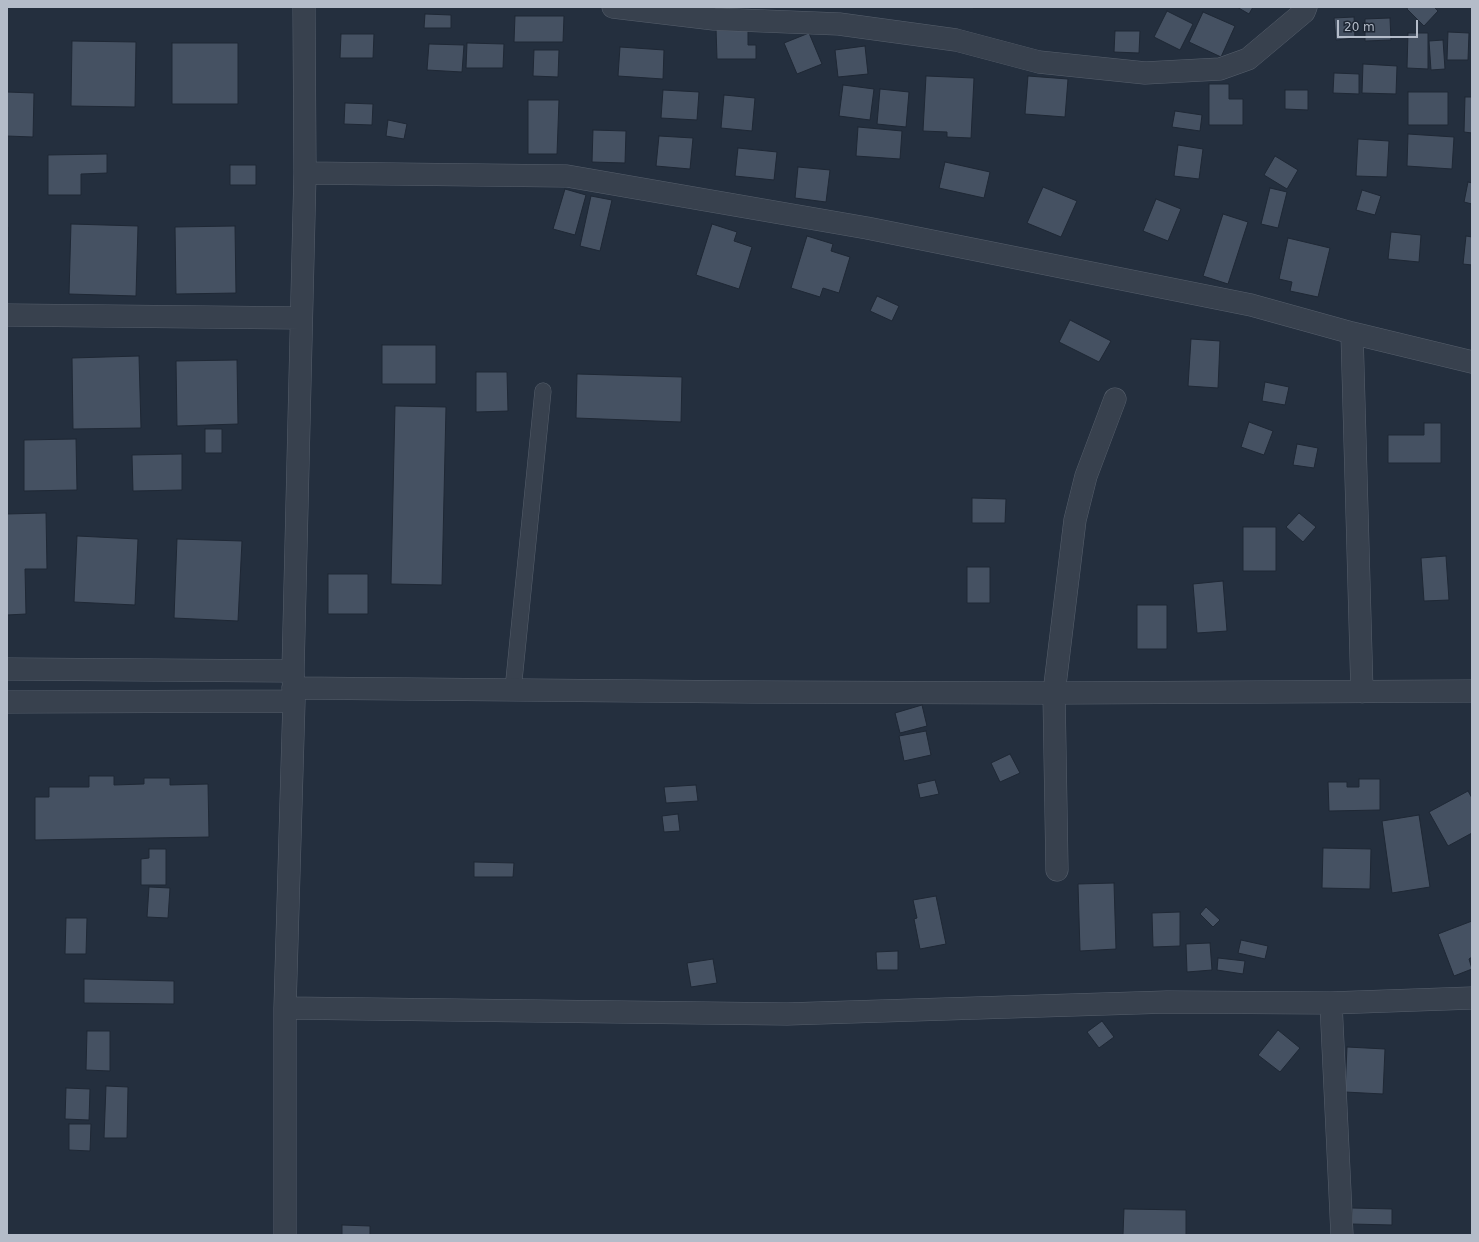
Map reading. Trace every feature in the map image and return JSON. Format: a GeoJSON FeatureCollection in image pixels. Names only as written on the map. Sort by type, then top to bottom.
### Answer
{"type":"FeatureCollection","features":[{"type":"Feature","properties":{"kind":"street"},"geometry":{"type":"LineString","coordinates":[[285,1235],[285,1008],[305,173],[304,7]]}},
{"type":"Feature","properties":{"kind":"street"},"geometry":{"type":"LineString","coordinates":[[612,7],[714,19],[839,24],[956,40],[1039,62],[1145,73],[1220,69],[1248,59],[1304,12],[1306,7]]}},
{"type":"Feature","properties":{"kind":"street"},"geometry":{"type":"LineString","coordinates":[[305,173],[567,176],[867,228],[1243,304],[1352,333],[1472,362]]}},
{"type":"Feature","properties":{"kind":"street"},"geometry":{"type":"LineString","coordinates":[[7,315],[301,318]]}},
{"type":"Feature","properties":{"kind":"street"},"geometry":{"type":"LineString","coordinates":[[1352,333],[1362,692]]}},
{"type":"Feature","properties":{"kind":"street"},"geometry":{"type":"LineString","coordinates":[[1057,870],[1054,693],[1075,520],[1086,476],[1115,399]]}},
{"type":"Feature","properties":{"kind":"street"},"geometry":{"type":"LineString","coordinates":[[7,669],[293,687],[513,690],[1054,693],[1472,691]]}},
{"type":"Feature","properties":{"kind":"street"},"geometry":{"type":"LineString","coordinates":[[7,702],[293,687]]}},
{"type":"Feature","properties":{"kind":"street"},"geometry":{"type":"LineString","coordinates":[[285,1008],[787,1014],[1167,1002],[1331,1003],[1472,998]]}},
{"type":"Feature","properties":{"kind":"street"},"geometry":{"type":"LineString","coordinates":[[1331,1003],[1342,1235]]}},
{"type":"Feature","properties":{"kind":"lane"},"geometry":{"type":"LineString","coordinates":[[513,690],[542,391]]}},
{"type":"Feature","properties":{"kind":"building"},"geometry":{"type":"Polygon","coordinates":[[[746,7],[746,8],[726,8],[746,7]]]}},
{"type":"Feature","properties":{"kind":"building"},"geometry":{"type":"Polygon","coordinates":[[[990,7],[990,8],[973,8],[990,7]]]}},
{"type":"Feature","properties":{"kind":"building"},"geometry":{"type":"Polygon","coordinates":[[[1237,7],[1253,7],[1249,14],[1237,7]]]}},
{"type":"Feature","properties":{"kind":"building"},"geometry":{"type":"Polygon","coordinates":[[[1408,7],[1434,7],[1438,11],[1424,26],[1407,9],[1408,7]]]}},
{"type":"Feature","properties":{"kind":"building"},"geometry":{"type":"Polygon","coordinates":[[[1167,11],[1193,24],[1180,50],[1154,37],[1167,11]]]}},
{"type":"Feature","properties":{"kind":"building"},"geometry":{"type":"Polygon","coordinates":[[[1203,12],[1235,26],[1221,57],[1189,42],[1203,12]]]}},
{"type":"Feature","properties":{"kind":"building"},"geometry":{"type":"Polygon","coordinates":[[[425,14],[451,15],[451,28],[424,28],[425,14]]]}},
{"type":"Feature","properties":{"kind":"building"},"geometry":{"type":"Polygon","coordinates":[[[515,16],[564,16],[563,42],[514,42],[515,16]]]}},
{"type":"Feature","properties":{"kind":"building"},"geometry":{"type":"Polygon","coordinates":[[[1354,17],[1355,38],[1336,40],[1334,18],[1354,17]]]}},
{"type":"Feature","properties":{"kind":"building"},"geometry":{"type":"Polygon","coordinates":[[[1390,18],[1391,40],[1365,41],[1365,19],[1390,18]]]}},
{"type":"Feature","properties":{"kind":"building"},"geometry":{"type":"Polygon","coordinates":[[[716,28],[748,28],[748,45],[756,45],[756,59],[717,59],[716,28]]]}},
{"type":"Feature","properties":{"kind":"building"},"geometry":{"type":"Polygon","coordinates":[[[1115,31],[1140,31],[1139,53],[1114,52],[1115,31]]]}},
{"type":"Feature","properties":{"kind":"building"},"geometry":{"type":"Polygon","coordinates":[[[1448,32],[1469,33],[1468,60],[1447,60],[1448,32]]]}},
{"type":"Feature","properties":{"kind":"building"},"geometry":{"type":"Polygon","coordinates":[[[809,33],[822,64],[797,74],[784,43],[809,33]]]}},
{"type":"Feature","properties":{"kind":"building"},"geometry":{"type":"Polygon","coordinates":[[[1408,33],[1428,33],[1428,69],[1407,68],[1408,33]]]}},
{"type":"Feature","properties":{"kind":"building"},"geometry":{"type":"Polygon","coordinates":[[[341,34],[374,34],[373,58],[340,58],[341,34]]]}},
{"type":"Feature","properties":{"kind":"building"},"geometry":{"type":"Polygon","coordinates":[[[1443,40],[1445,69],[1431,70],[1429,41],[1443,40]]]}},
{"type":"Feature","properties":{"kind":"building"},"geometry":{"type":"Polygon","coordinates":[[[72,41],[136,42],[135,107],[71,106],[72,41]]]}},
{"type":"Feature","properties":{"kind":"building"},"geometry":{"type":"Polygon","coordinates":[[[172,43],[238,43],[238,104],[172,104],[172,43]]]}},
{"type":"Feature","properties":{"kind":"building"},"geometry":{"type":"Polygon","coordinates":[[[467,43],[504,44],[503,68],[466,68],[467,43]]]}},
{"type":"Feature","properties":{"kind":"building"},"geometry":{"type":"Polygon","coordinates":[[[429,44],[464,45],[462,72],[427,70],[429,44]]]}},
{"type":"Feature","properties":{"kind":"building"},"geometry":{"type":"Polygon","coordinates":[[[865,46],[868,74],[838,77],[835,50],[865,46]]]}},
{"type":"Feature","properties":{"kind":"building"},"geometry":{"type":"Polygon","coordinates":[[[620,47],[664,50],[663,79],[618,76],[620,47]]]}},
{"type":"Feature","properties":{"kind":"building"},"geometry":{"type":"Polygon","coordinates":[[[534,50],[559,50],[558,77],[533,76],[534,50]]]}},
{"type":"Feature","properties":{"kind":"building"},"geometry":{"type":"Polygon","coordinates":[[[1363,64],[1397,66],[1396,94],[1362,93],[1363,64]]]}},
{"type":"Feature","properties":{"kind":"building"},"geometry":{"type":"Polygon","coordinates":[[[1334,73],[1359,74],[1359,94],[1333,93],[1334,73]]]}},
{"type":"Feature","properties":{"kind":"building"},"geometry":{"type":"Polygon","coordinates":[[[926,76],[974,78],[971,138],[947,137],[947,132],[923,131],[926,76]]]}},
{"type":"Feature","properties":{"kind":"building"},"geometry":{"type":"Polygon","coordinates":[[[1028,76],[1068,79],[1065,117],[1025,114],[1028,76]]]}},
{"type":"Feature","properties":{"kind":"building"},"geometry":{"type":"Polygon","coordinates":[[[1209,84],[1229,84],[1229,99],[1243,99],[1243,125],[1209,125],[1209,84]]]}},
{"type":"Feature","properties":{"kind":"building"},"geometry":{"type":"Polygon","coordinates":[[[843,85],[874,89],[870,120],[839,116],[843,85]]]}},
{"type":"Feature","properties":{"kind":"building"},"geometry":{"type":"Polygon","coordinates":[[[880,89],[909,92],[906,127],[877,124],[880,89]]]}},
{"type":"Feature","properties":{"kind":"building"},"geometry":{"type":"Polygon","coordinates":[[[663,90],[699,92],[697,120],[661,118],[663,90]]]}},
{"type":"Feature","properties":{"kind":"building"},"geometry":{"type":"Polygon","coordinates":[[[1285,90],[1308,90],[1308,110],[1285,109],[1285,90]]]}},
{"type":"Feature","properties":{"kind":"building"},"geometry":{"type":"Polygon","coordinates":[[[7,92],[34,93],[33,137],[7,136],[7,92]]]}},
{"type":"Feature","properties":{"kind":"building"},"geometry":{"type":"Polygon","coordinates":[[[1408,92],[1448,92],[1448,125],[1408,125],[1408,92]]]}},
{"type":"Feature","properties":{"kind":"building"},"geometry":{"type":"Polygon","coordinates":[[[724,95],[755,98],[752,131],[721,128],[724,95]]]}},
{"type":"Feature","properties":{"kind":"building"},"geometry":{"type":"Polygon","coordinates":[[[1465,97],[1472,97],[1472,133],[1464,132],[1465,97]]]}},
{"type":"Feature","properties":{"kind":"building"},"geometry":{"type":"Polygon","coordinates":[[[528,100],[559,100],[557,154],[528,154],[528,100]]]}},
{"type":"Feature","properties":{"kind":"building"},"geometry":{"type":"Polygon","coordinates":[[[345,103],[373,104],[372,125],[344,124],[345,103]]]}},
{"type":"Feature","properties":{"kind":"building"},"geometry":{"type":"Polygon","coordinates":[[[1175,111],[1202,115],[1200,131],[1172,127],[1175,111]]]}},
{"type":"Feature","properties":{"kind":"building"},"geometry":{"type":"Polygon","coordinates":[[[388,120],[407,124],[404,139],[386,136],[388,120]]]}},
{"type":"Feature","properties":{"kind":"building"},"geometry":{"type":"Polygon","coordinates":[[[858,127],[902,131],[900,159],[856,156],[858,127]]]}},
{"type":"Feature","properties":{"kind":"building"},"geometry":{"type":"Polygon","coordinates":[[[593,130],[626,131],[625,163],[592,162],[593,130]]]}},
{"type":"Feature","properties":{"kind":"building"},"geometry":{"type":"Polygon","coordinates":[[[1408,134],[1454,137],[1452,169],[1407,166],[1408,134]]]}},
{"type":"Feature","properties":{"kind":"building"},"geometry":{"type":"Polygon","coordinates":[[[659,136],[693,138],[690,169],[656,166],[659,136]]]}},
{"type":"Feature","properties":{"kind":"building"},"geometry":{"type":"Polygon","coordinates":[[[1358,139],[1389,141],[1387,177],[1356,176],[1358,139]]]}},
{"type":"Feature","properties":{"kind":"building"},"geometry":{"type":"Polygon","coordinates":[[[1178,145],[1203,149],[1199,179],[1174,176],[1178,145]]]}},
{"type":"Feature","properties":{"kind":"building"},"geometry":{"type":"Polygon","coordinates":[[[738,148],[777,152],[774,180],[735,176],[738,148]]]}},
{"type":"Feature","properties":{"kind":"building"},"geometry":{"type":"Polygon","coordinates":[[[107,154],[107,173],[81,174],[81,195],[48,195],[48,155],[107,154]]]}},
{"type":"Feature","properties":{"kind":"building"},"geometry":{"type":"Polygon","coordinates":[[[1275,156],[1298,170],[1287,189],[1264,175],[1275,156]]]}},
{"type":"Feature","properties":{"kind":"building"},"geometry":{"type":"Polygon","coordinates":[[[945,162],[990,172],[984,198],[939,188],[945,162]]]}},
{"type":"Feature","properties":{"kind":"building"},"geometry":{"type":"Polygon","coordinates":[[[230,165],[256,165],[256,185],[230,185],[230,165]]]}},
{"type":"Feature","properties":{"kind":"building"},"geometry":{"type":"Polygon","coordinates":[[[798,167],[830,170],[826,202],[795,198],[798,167]]]}},
{"type":"Feature","properties":{"kind":"building"},"geometry":{"type":"Polygon","coordinates":[[[1468,182],[1472,183],[1472,204],[1464,202],[1468,182]]]}},
{"type":"Feature","properties":{"kind":"building"},"geometry":{"type":"Polygon","coordinates":[[[1043,187],[1077,201],[1061,237],[1027,223],[1043,187]]]}},
{"type":"Feature","properties":{"kind":"building"},"geometry":{"type":"Polygon","coordinates":[[[1270,188],[1287,192],[1278,228],[1261,224],[1270,188]]]}},
{"type":"Feature","properties":{"kind":"building"},"geometry":{"type":"Polygon","coordinates":[[[565,189],[586,195],[575,235],[553,229],[565,189]]]}},
{"type":"Feature","properties":{"kind":"building"},"geometry":{"type":"Polygon","coordinates":[[[1362,190],[1381,196],[1375,215],[1356,210],[1362,190]]]}},
{"type":"Feature","properties":{"kind":"building"},"geometry":{"type":"Polygon","coordinates":[[[591,196],[612,200],[600,251],[580,246],[591,196]]]}},
{"type":"Feature","properties":{"kind":"building"},"geometry":{"type":"Polygon","coordinates":[[[1156,199],[1181,209],[1168,241],[1143,231],[1156,199]]]}},
{"type":"Feature","properties":{"kind":"building"},"geometry":{"type":"Polygon","coordinates":[[[1223,214],[1248,222],[1228,284],[1203,276],[1223,214]]]}},
{"type":"Feature","properties":{"kind":"building"},"geometry":{"type":"Polygon","coordinates":[[[71,224],[138,226],[136,296],[69,294],[71,224]]]}},
{"type":"Feature","properties":{"kind":"building"},"geometry":{"type":"Polygon","coordinates":[[[712,224],[737,232],[734,241],[752,247],[739,289],[696,275],[712,224]]]}},
{"type":"Feature","properties":{"kind":"building"},"geometry":{"type":"Polygon","coordinates":[[[235,226],[236,293],[176,294],[175,227],[235,226]]]}},
{"type":"Feature","properties":{"kind":"building"},"geometry":{"type":"Polygon","coordinates":[[[7,227],[8,227],[7,259],[7,227]]]}},
{"type":"Feature","properties":{"kind":"building"},"geometry":{"type":"Polygon","coordinates":[[[1391,232],[1421,235],[1419,262],[1388,259],[1391,232]]]}},
{"type":"Feature","properties":{"kind":"building"},"geometry":{"type":"Polygon","coordinates":[[[807,236],[833,244],[831,251],[850,257],[839,293],[823,288],[820,297],[791,288],[807,236]]]}},
{"type":"Feature","properties":{"kind":"building"},"geometry":{"type":"Polygon","coordinates":[[[1466,236],[1472,237],[1472,265],[1463,264],[1466,236]]]}},
{"type":"Feature","properties":{"kind":"building"},"geometry":{"type":"Polygon","coordinates":[[[1288,238],[1330,248],[1318,297],[1290,291],[1292,282],[1279,279],[1288,238]]]}},
{"type":"Feature","properties":{"kind":"building"},"geometry":{"type":"Polygon","coordinates":[[[877,296],[899,306],[892,321],[870,311],[877,296]]]}},
{"type":"Feature","properties":{"kind":"building"},"geometry":{"type":"Polygon","coordinates":[[[1070,320],[1111,341],[1099,362],[1059,342],[1070,320]]]}},
{"type":"Feature","properties":{"kind":"building"},"geometry":{"type":"Polygon","coordinates":[[[1191,339],[1220,341],[1218,388],[1188,386],[1191,339]]]}},
{"type":"Feature","properties":{"kind":"building"},"geometry":{"type":"Polygon","coordinates":[[[382,345],[436,345],[436,384],[382,384],[382,345]]]}},
{"type":"Feature","properties":{"kind":"building"},"geometry":{"type":"Polygon","coordinates":[[[139,356],[141,428],[73,429],[72,358],[139,356]]]}},
{"type":"Feature","properties":{"kind":"building"},"geometry":{"type":"Polygon","coordinates":[[[237,360],[238,424],[177,426],[176,361],[237,360]]]}},
{"type":"Feature","properties":{"kind":"building"},"geometry":{"type":"Polygon","coordinates":[[[476,372],[507,372],[508,411],[476,412],[476,372]]]}},
{"type":"Feature","properties":{"kind":"building"},"geometry":{"type":"Polygon","coordinates":[[[577,374],[682,377],[681,422],[576,418],[577,374]]]}},
{"type":"Feature","properties":{"kind":"building"},"geometry":{"type":"Polygon","coordinates":[[[1265,382],[1289,387],[1285,405],[1262,401],[1265,382]]]}},
{"type":"Feature","properties":{"kind":"building"},"geometry":{"type":"Polygon","coordinates":[[[395,406],[446,407],[442,585],[391,584],[395,406]]]}},
{"type":"Feature","properties":{"kind":"building"},"geometry":{"type":"Polygon","coordinates":[[[1249,422],[1273,431],[1264,455],[1241,447],[1249,422]]]}},
{"type":"Feature","properties":{"kind":"building"},"geometry":{"type":"Polygon","coordinates":[[[1424,423],[1441,423],[1441,463],[1388,463],[1388,435],[1424,435],[1424,423]]]}},
{"type":"Feature","properties":{"kind":"building"},"geometry":{"type":"Polygon","coordinates":[[[205,429],[222,429],[222,453],[205,453],[205,429]]]}},
{"type":"Feature","properties":{"kind":"building"},"geometry":{"type":"Polygon","coordinates":[[[76,439],[77,490],[24,491],[24,440],[76,439]]]}},
{"type":"Feature","properties":{"kind":"building"},"geometry":{"type":"Polygon","coordinates":[[[1297,444],[1318,448],[1314,468],[1293,465],[1297,444]]]}},
{"type":"Feature","properties":{"kind":"building"},"geometry":{"type":"Polygon","coordinates":[[[182,454],[182,490],[133,491],[132,455],[182,454]]]}},
{"type":"Feature","properties":{"kind":"building"},"geometry":{"type":"Polygon","coordinates":[[[972,498],[1006,499],[1005,523],[972,523],[972,498]]]}},
{"type":"Feature","properties":{"kind":"building"},"geometry":{"type":"Polygon","coordinates":[[[46,513],[47,569],[25,569],[26,614],[7,615],[7,514],[46,513]]]}},
{"type":"Feature","properties":{"kind":"building"},"geometry":{"type":"Polygon","coordinates":[[[1299,513],[1316,527],[1303,542],[1286,527],[1299,513]]]}},
{"type":"Feature","properties":{"kind":"building"},"geometry":{"type":"Polygon","coordinates":[[[1243,527],[1276,527],[1276,571],[1243,571],[1243,527]]]}},
{"type":"Feature","properties":{"kind":"building"},"geometry":{"type":"Polygon","coordinates":[[[77,536],[138,539],[135,605],[74,602],[77,536]]]}},
{"type":"Feature","properties":{"kind":"building"},"geometry":{"type":"Polygon","coordinates":[[[177,539],[242,541],[238,621],[174,618],[177,539]]]}},
{"type":"Feature","properties":{"kind":"building"},"geometry":{"type":"Polygon","coordinates":[[[1446,556],[1449,600],[1424,601],[1421,558],[1446,556]]]}},
{"type":"Feature","properties":{"kind":"building"},"geometry":{"type":"Polygon","coordinates":[[[967,567],[990,567],[990,603],[967,603],[967,567]]]}},
{"type":"Feature","properties":{"kind":"building"},"geometry":{"type":"Polygon","coordinates":[[[328,574],[368,574],[368,614],[328,614],[328,574]]]}},
{"type":"Feature","properties":{"kind":"building"},"geometry":{"type":"Polygon","coordinates":[[[1223,581],[1227,631],[1197,633],[1193,584],[1223,581]]]}},
{"type":"Feature","properties":{"kind":"building"},"geometry":{"type":"Polygon","coordinates":[[[1137,605],[1167,605],[1167,649],[1137,649],[1137,605]]]}},
{"type":"Feature","properties":{"kind":"building"},"geometry":{"type":"Polygon","coordinates":[[[922,705],[927,726],[900,733],[895,713],[922,705]]]}},
{"type":"Feature","properties":{"kind":"building"},"geometry":{"type":"Polygon","coordinates":[[[926,731],[931,755],[904,761],[899,736],[926,731]]]}},
{"type":"Feature","properties":{"kind":"building"},"geometry":{"type":"Polygon","coordinates":[[[1010,754],[1020,773],[1000,782],[991,763],[1010,754]]]}},
{"type":"Feature","properties":{"kind":"building"},"geometry":{"type":"Polygon","coordinates":[[[89,776],[114,776],[114,785],[144,784],[144,778],[170,778],[170,785],[208,784],[209,837],[35,840],[35,797],[49,797],[49,787],[89,787],[89,776]]]}},
{"type":"Feature","properties":{"kind":"building"},"geometry":{"type":"Polygon","coordinates":[[[1359,779],[1380,779],[1380,810],[1329,811],[1328,782],[1347,782],[1347,787],[1359,787],[1359,779]]]}},
{"type":"Feature","properties":{"kind":"building"},"geometry":{"type":"Polygon","coordinates":[[[935,780],[939,794],[920,798],[917,784],[935,780]]]}},
{"type":"Feature","properties":{"kind":"building"},"geometry":{"type":"Polygon","coordinates":[[[696,785],[698,801],[666,803],[664,787],[696,785]]]}},
{"type":"Feature","properties":{"kind":"building"},"geometry":{"type":"Polygon","coordinates":[[[1468,791],[1472,798],[1472,833],[1448,846],[1429,812],[1468,791]]]}},
{"type":"Feature","properties":{"kind":"building"},"geometry":{"type":"Polygon","coordinates":[[[678,814],[680,831],[664,832],[662,816],[678,814]]]}},
{"type":"Feature","properties":{"kind":"building"},"geometry":{"type":"Polygon","coordinates":[[[1419,815],[1430,887],[1392,893],[1382,821],[1419,815]]]}},
{"type":"Feature","properties":{"kind":"building"},"geometry":{"type":"Polygon","coordinates":[[[1323,848],[1371,849],[1370,889],[1322,888],[1323,848]]]}},
{"type":"Feature","properties":{"kind":"building"},"geometry":{"type":"Polygon","coordinates":[[[149,849],[166,849],[166,885],[141,885],[141,859],[149,858],[149,849]]]}},
{"type":"Feature","properties":{"kind":"building"},"geometry":{"type":"Polygon","coordinates":[[[474,862],[514,863],[513,877],[474,877],[474,862]]]}},
{"type":"Feature","properties":{"kind":"building"},"geometry":{"type":"Polygon","coordinates":[[[1114,883],[1116,949],[1080,951],[1078,884],[1114,883]]]}},
{"type":"Feature","properties":{"kind":"building"},"geometry":{"type":"Polygon","coordinates":[[[149,887],[170,888],[168,918],[147,917],[149,887]]]}},
{"type":"Feature","properties":{"kind":"building"},"geometry":{"type":"Polygon","coordinates":[[[936,896],[946,944],[920,949],[914,919],[917,918],[913,900],[936,896]]]}},
{"type":"Feature","properties":{"kind":"building"},"geometry":{"type":"Polygon","coordinates":[[[1206,907],[1220,920],[1213,927],[1200,914],[1206,907]]]}},
{"type":"Feature","properties":{"kind":"building"},"geometry":{"type":"Polygon","coordinates":[[[1180,912],[1180,946],[1153,947],[1152,913],[1180,912]]]}},
{"type":"Feature","properties":{"kind":"building"},"geometry":{"type":"Polygon","coordinates":[[[66,918],[87,918],[86,954],[65,954],[66,918]]]}},
{"type":"Feature","properties":{"kind":"building"},"geometry":{"type":"Polygon","coordinates":[[[1472,921],[1472,957],[1469,959],[1472,969],[1454,976],[1438,934],[1472,921]]]}},
{"type":"Feature","properties":{"kind":"building"},"geometry":{"type":"Polygon","coordinates":[[[1241,940],[1268,946],[1265,959],[1238,953],[1241,940]]]}},
{"type":"Feature","properties":{"kind":"building"},"geometry":{"type":"Polygon","coordinates":[[[1210,943],[1212,970],[1187,972],[1186,944],[1210,943]]]}},
{"type":"Feature","properties":{"kind":"building"},"geometry":{"type":"Polygon","coordinates":[[[898,951],[898,970],[877,970],[876,952],[898,951]]]}},
{"type":"Feature","properties":{"kind":"building"},"geometry":{"type":"Polygon","coordinates":[[[1218,958],[1245,961],[1243,974],[1217,970],[1218,958]]]}},
{"type":"Feature","properties":{"kind":"building"},"geometry":{"type":"Polygon","coordinates":[[[713,959],[717,983],[691,987],[687,963],[713,959]]]}},
{"type":"Feature","properties":{"kind":"building"},"geometry":{"type":"Polygon","coordinates":[[[84,979],[174,981],[174,1004],[84,1003],[84,979]]]}},
{"type":"Feature","properties":{"kind":"building"},"geometry":{"type":"Polygon","coordinates":[[[1102,1021],[1114,1037],[1099,1048],[1087,1032],[1102,1021]]]}},
{"type":"Feature","properties":{"kind":"building"},"geometry":{"type":"Polygon","coordinates":[[[1278,1030],[1300,1048],[1280,1072],[1258,1055],[1278,1030]]]}},
{"type":"Feature","properties":{"kind":"building"},"geometry":{"type":"Polygon","coordinates":[[[87,1031],[110,1031],[110,1071],[86,1070],[87,1031]]]}},
{"type":"Feature","properties":{"kind":"building"},"geometry":{"type":"Polygon","coordinates":[[[1347,1047],[1385,1049],[1383,1094],[1345,1092],[1347,1047]]]}},
{"type":"Feature","properties":{"kind":"building"},"geometry":{"type":"Polygon","coordinates":[[[106,1086],[128,1087],[127,1138],[104,1138],[106,1086]]]}},
{"type":"Feature","properties":{"kind":"building"},"geometry":{"type":"Polygon","coordinates":[[[66,1088],[90,1089],[89,1120],[65,1119],[66,1088]]]}},
{"type":"Feature","properties":{"kind":"building"},"geometry":{"type":"Polygon","coordinates":[[[69,1124],[91,1124],[90,1151],[69,1150],[69,1124]]]}},
{"type":"Feature","properties":{"kind":"building"},"geometry":{"type":"Polygon","coordinates":[[[1352,1208],[1392,1209],[1392,1225],[1352,1224],[1352,1208]]]}},
{"type":"Feature","properties":{"kind":"building"},"geometry":{"type":"Polygon","coordinates":[[[1124,1209],[1186,1210],[1186,1235],[1123,1235],[1124,1209]]]}},
{"type":"Feature","properties":{"kind":"building"},"geometry":{"type":"Polygon","coordinates":[[[342,1225],[370,1226],[370,1235],[342,1235],[342,1225]]]}}]}
